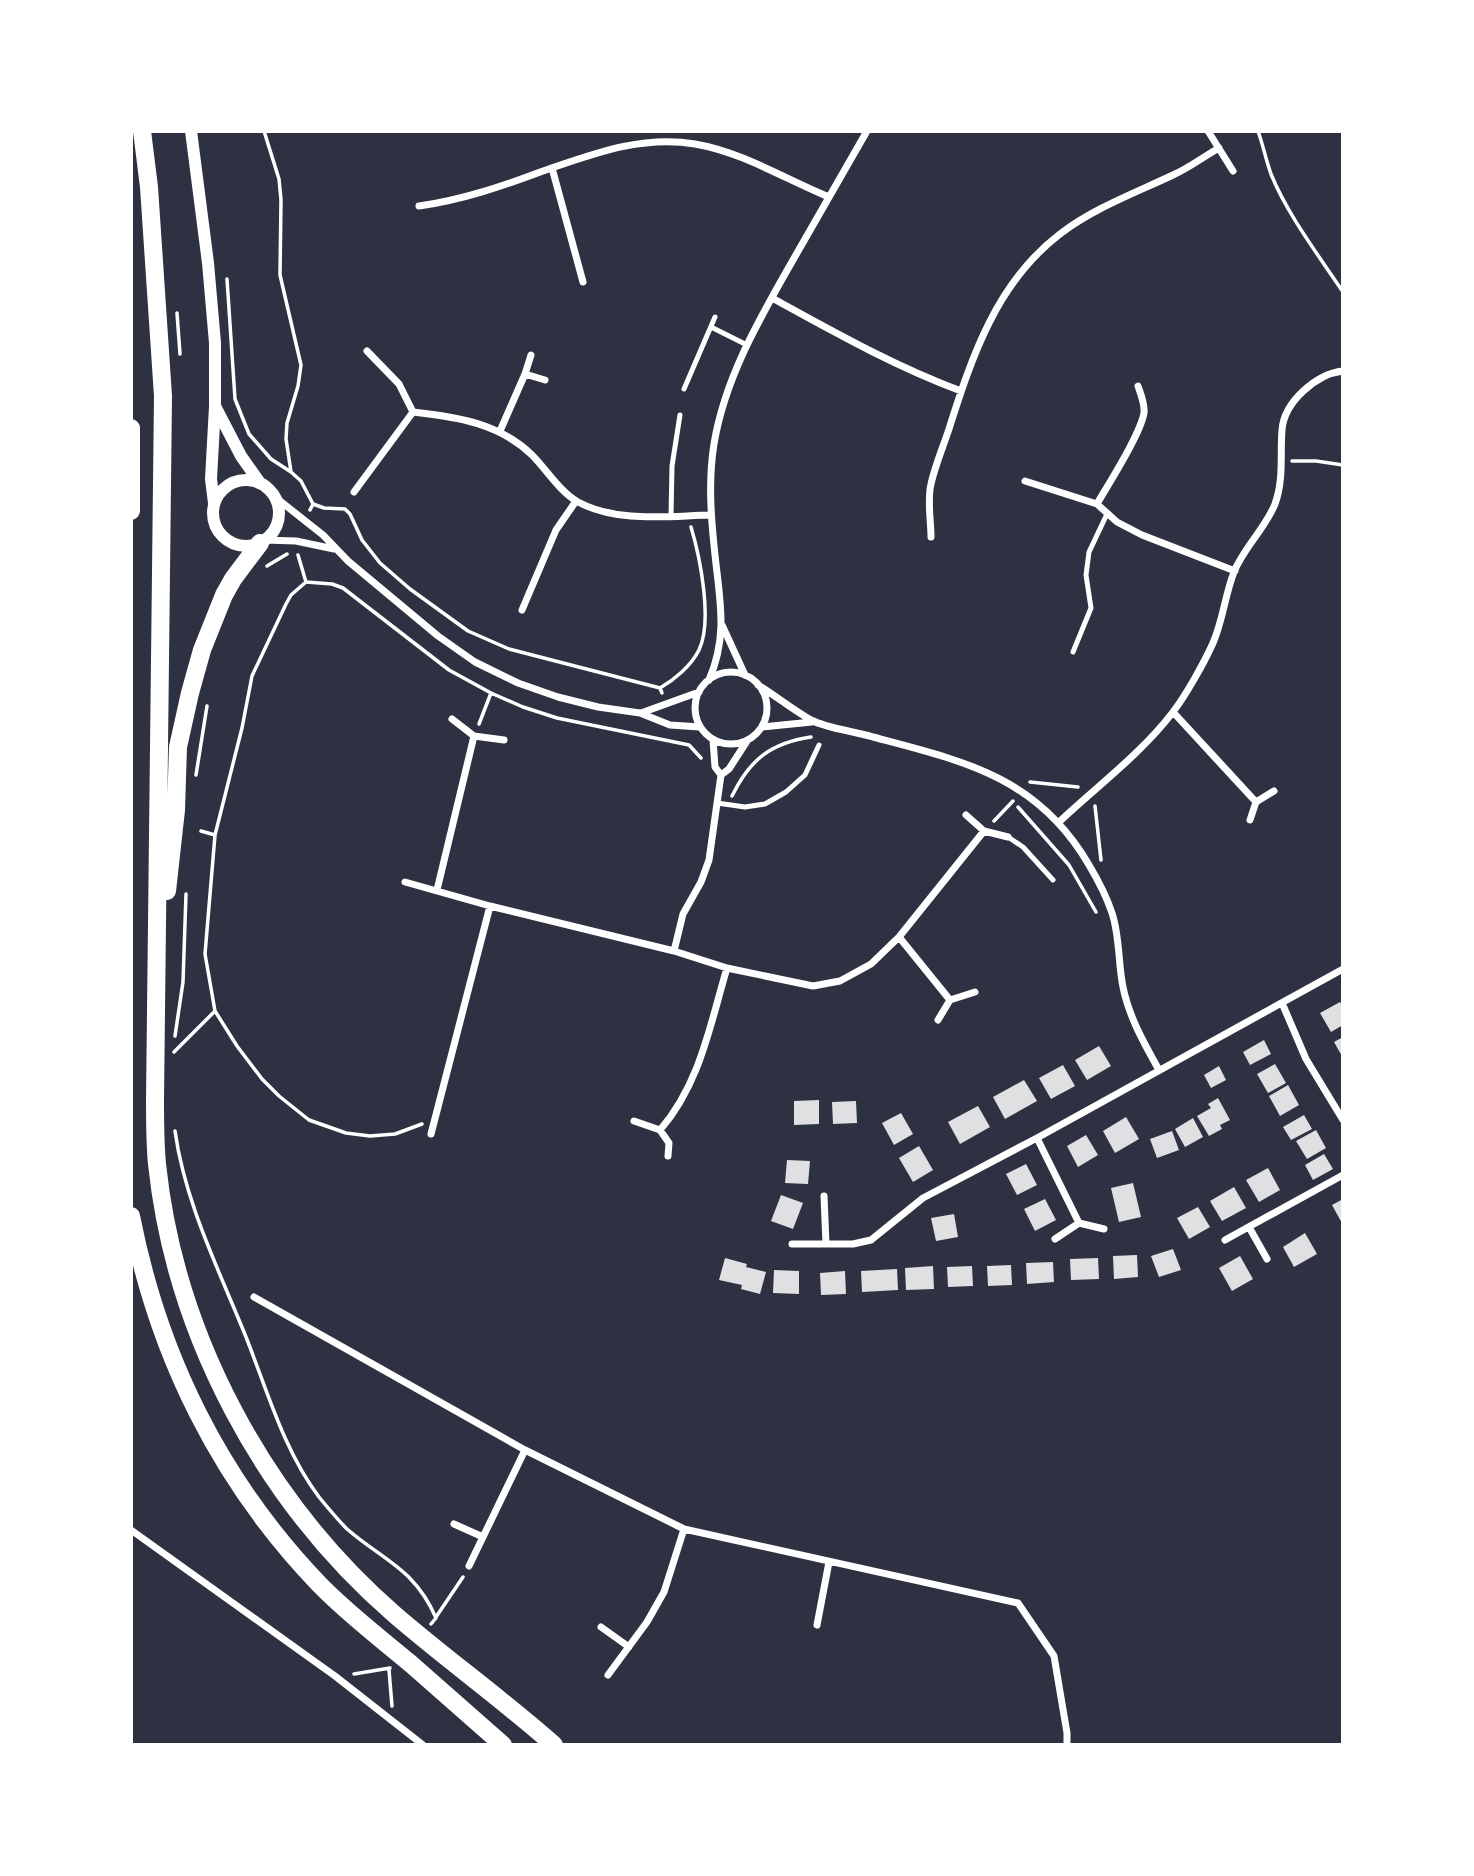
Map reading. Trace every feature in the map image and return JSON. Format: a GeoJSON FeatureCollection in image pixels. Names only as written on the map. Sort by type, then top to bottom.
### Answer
{"type":"FeatureCollection","features":[{"type":"Feature","properties":{"kind":"highway"},"geometry":{"type":"LineString","coordinates":[[142,131],[149,187],[163,396],[156,1010],[157,1163],[166,1217],[185,1295],[204,1346],[231,1405],[280,1486],[338,1558],[394,1614],[504,1701],[554,1745]]}},
{"type":"Feature","properties":{"kind":"highway"},"geometry":{"type":"LineString","coordinates":[[131,428],[131,511]]}},
{"type":"Feature","properties":{"kind":"highway"},"geometry":{"type":"LineString","coordinates":[[156,1010],[176,810],[178,747],[190,693],[202,650],[224,595],[262,542]]}},
{"type":"Feature","properties":{"kind":"highway"},"geometry":{"type":"LineString","coordinates":[[131,1216],[152,1303],[180,1378],[216,1450],[246,1495],[278,1538],[321,1586],[503,1745]]}},
{"type":"Feature","properties":{"kind":"street"},"geometry":{"type":"LineString","coordinates":[[191,131],[215,343],[211,479],[214,519],[223,537],[242,546],[262,542],[305,542],[335,549]]}},
{"type":"Feature","properties":{"kind":"street"},"geometry":{"type":"LineString","coordinates":[[747,741],[724,744],[713,740],[700,727],[696,715],[695,704],[699,692],[709,680],[720,648],[722,625],[710,515],[714,442],[733,376],[747,345],[867,131]]}},
{"type":"Feature","properties":{"kind":"street"},"geometry":{"type":"LineString","coordinates":[[1208,131],[1233,171]]}},
{"type":"Feature","properties":{"kind":"street"},"geometry":{"type":"LineString","coordinates":[[419,206],[490,190],[614,148],[661,141],[694,144],[742,158],[830,197]]}},
{"type":"Feature","properties":{"kind":"street"},"geometry":{"type":"LineString","coordinates":[[931,537],[930,486],[961,391],[999,304],[1016,277],[1061,233],[1093,213],[1176,173],[1219,148]]}},
{"type":"Feature","properties":{"kind":"street"},"geometry":{"type":"LineString","coordinates":[[552,168],[583,282]]}},
{"type":"Feature","properties":{"kind":"street"},"geometry":{"type":"LineString","coordinates":[[772,298],[878,356],[917,375],[961,391]]}},
{"type":"Feature","properties":{"kind":"street"},"geometry":{"type":"LineString","coordinates":[[367,351],[399,384],[413,412]]}},
{"type":"Feature","properties":{"kind":"street"},"geometry":{"type":"LineString","coordinates":[[500,431],[531,355]]}},
{"type":"Feature","properties":{"kind":"street"},"geometry":{"type":"LineString","coordinates":[[1058,822],[1137,752],[1173,712],[1213,643],[1235,571],[1268,522],[1276,499],[1283,462],[1282,427],[1294,404],[1310,383],[1334,372],[1343,371]]}},
{"type":"Feature","properties":{"kind":"street"},"geometry":{"type":"LineString","coordinates":[[525,374],[545,380]]}},
{"type":"Feature","properties":{"kind":"street"},"geometry":{"type":"LineString","coordinates":[[1097,505],[1144,413],[1138,386]]}},
{"type":"Feature","properties":{"kind":"street"},"geometry":{"type":"LineString","coordinates":[[215,406],[236,447],[260,482],[275,497],[323,535],[335,549],[438,636],[475,662],[518,683],[558,697],[598,707],[640,713],[670,725],[700,727]]}},
{"type":"Feature","properties":{"kind":"street"},"geometry":{"type":"LineString","coordinates":[[413,412],[468,420],[500,431],[530,453],[576,501],[624,516],[710,515]]}},
{"type":"Feature","properties":{"kind":"street"},"geometry":{"type":"LineString","coordinates":[[354,492],[413,412]]}},
{"type":"Feature","properties":{"kind":"street"},"geometry":{"type":"LineString","coordinates":[[214,503],[227,485],[250,480],[260,482]]}},
{"type":"Feature","properties":{"kind":"street"},"geometry":{"type":"LineString","coordinates":[[1025,481],[1097,505],[1117,522],[1142,535],[1235,571]]}},
{"type":"Feature","properties":{"kind":"street"},"geometry":{"type":"LineString","coordinates":[[262,542],[276,527],[279,517],[275,497]]}},
{"type":"Feature","properties":{"kind":"street"},"geometry":{"type":"LineString","coordinates":[[522,610],[556,530],[576,501]]}},
{"type":"Feature","properties":{"kind":"street"},"geometry":{"type":"LineString","coordinates":[[722,625],[745,675],[813,721],[971,764],[1022,791],[1058,822],[1091,868],[1112,914],[1126,998],[1135,1026],[1159,1070]]}},
{"type":"Feature","properties":{"kind":"street"},"geometry":{"type":"LineString","coordinates":[[709,680],[726,673],[745,675]]}},
{"type":"Feature","properties":{"kind":"street"},"geometry":{"type":"LineString","coordinates":[[674,951],[683,914],[701,882],[709,860],[721,775],[729,769],[747,741],[762,727],[767,705],[758,685]]}},
{"type":"Feature","properties":{"kind":"street"},"geometry":{"type":"LineString","coordinates":[[640,713],[699,692]]}},
{"type":"Feature","properties":{"kind":"street"},"geometry":{"type":"LineString","coordinates":[[1173,712],[1256,802]]}},
{"type":"Feature","properties":{"kind":"street"},"geometry":{"type":"LineString","coordinates":[[452,719],[474,736],[504,740]]}},
{"type":"Feature","properties":{"kind":"street"},"geometry":{"type":"LineString","coordinates":[[762,727],[813,721]]}},
{"type":"Feature","properties":{"kind":"street"},"geometry":{"type":"LineString","coordinates":[[437,890],[474,736]]}},
{"type":"Feature","properties":{"kind":"street"},"geometry":{"type":"LineString","coordinates":[[713,740],[715,767],[721,775]]}},
{"type":"Feature","properties":{"kind":"street"},"geometry":{"type":"LineString","coordinates":[[1251,820],[1256,802],[1275,791]]}},
{"type":"Feature","properties":{"kind":"street"},"geometry":{"type":"LineString","coordinates":[[966,815],[984,831],[1008,838]]}},
{"type":"Feature","properties":{"kind":"street"},"geometry":{"type":"LineString","coordinates":[[405,882],[490,906],[674,951],[727,968],[813,986],[840,981],[871,964],[899,937],[984,831]]}},
{"type":"Feature","properties":{"kind":"street"},"geometry":{"type":"LineString","coordinates":[[431,1134],[490,906]]}},
{"type":"Feature","properties":{"kind":"street"},"geometry":{"type":"LineString","coordinates":[[899,937],[950,1000]]}},
{"type":"Feature","properties":{"kind":"street"},"geometry":{"type":"LineString","coordinates":[[660,1130],[677,1111],[701,1059],[727,968]]}},
{"type":"Feature","properties":{"kind":"street"},"geometry":{"type":"LineString","coordinates":[[792,1244],[853,1244],[871,1240],[923,1198],[1343,969]]}},
{"type":"Feature","properties":{"kind":"street"},"geometry":{"type":"LineString","coordinates":[[937,1020],[950,1000],[975,992]]}},
{"type":"Feature","properties":{"kind":"street"},"geometry":{"type":"LineString","coordinates":[[1282,1003],[1306,1059],[1343,1120]]}},
{"type":"Feature","properties":{"kind":"street"},"geometry":{"type":"LineString","coordinates":[[634,1122],[660,1130],[670,1143],[668,1156]]}},
{"type":"Feature","properties":{"kind":"street"},"geometry":{"type":"LineString","coordinates":[[1037,1138],[1079,1223]]}},
{"type":"Feature","properties":{"kind":"street"},"geometry":{"type":"LineString","coordinates":[[1225,1240],[1343,1175]]}},
{"type":"Feature","properties":{"kind":"street"},"geometry":{"type":"LineString","coordinates":[[824,1196],[826,1244]]}},
{"type":"Feature","properties":{"kind":"street"},"geometry":{"type":"LineString","coordinates":[[1055,1239],[1079,1223],[1104,1229]]}},
{"type":"Feature","properties":{"kind":"street"},"geometry":{"type":"LineString","coordinates":[[1249,1227],[1267,1259]]}},
{"type":"Feature","properties":{"kind":"street"},"geometry":{"type":"LineString","coordinates":[[254,1297],[525,1451],[684,1529],[1018,1603],[1054,1656],[1068,1733],[1067,1745]]}},
{"type":"Feature","properties":{"kind":"street"},"geometry":{"type":"LineString","coordinates":[[469,1566],[525,1451]]}},
{"type":"Feature","properties":{"kind":"street"},"geometry":{"type":"LineString","coordinates":[[454,1524],[483,1537]]}},
{"type":"Feature","properties":{"kind":"street"},"geometry":{"type":"LineString","coordinates":[[608,1675],[648,1622],[664,1592],[684,1529]]}},
{"type":"Feature","properties":{"kind":"street"},"geometry":{"type":"LineString","coordinates":[[131,1530],[335,1675],[423,1745]]}},
{"type":"Feature","properties":{"kind":"street"},"geometry":{"type":"LineString","coordinates":[[817,1625],[829,1562]]}},
{"type":"Feature","properties":{"kind":"street"},"geometry":{"type":"LineString","coordinates":[[601,1627],[629,1647]]}},
{"type":"Feature","properties":{"kind":"lane"},"geometry":{"type":"LineString","coordinates":[[684,389],[715,317]]}},
{"type":"Feature","properties":{"kind":"lane"},"geometry":{"type":"LineString","coordinates":[[711,327],[747,345]]}},
{"type":"Feature","properties":{"kind":"lane"},"geometry":{"type":"LineString","coordinates":[[671,516],[672,466],[680,415]]}},
{"type":"Feature","properties":{"kind":"lane"},"geometry":{"type":"LineString","coordinates":[[1073,652],[1091,608],[1087,575],[1089,552],[1107,514]]}},
{"type":"Feature","properties":{"kind":"lane"},"geometry":{"type":"LineString","coordinates":[[717,803],[745,807],[765,803],[786,792],[805,775],[819,745]]}},
{"type":"Feature","properties":{"kind":"lane"},"geometry":{"type":"LineString","coordinates":[[1008,838],[1023,847],[1053,880]]}},
{"type":"Feature","properties":{"kind":"path"},"geometry":{"type":"LineString","coordinates":[[264,131],[279,179],[280,275],[301,365],[287,423],[286,439],[291,472]]}},
{"type":"Feature","properties":{"kind":"path"},"geometry":{"type":"LineString","coordinates":[[1258,131],[1271,173],[1282,196],[1315,252],[1343,292]]}},
{"type":"Feature","properties":{"kind":"path"},"geometry":{"type":"LineString","coordinates":[[226,272],[236,399],[249,434],[271,459],[301,481],[313,504],[324,508],[345,509],[351,514],[362,540],[380,563],[410,589],[468,631],[509,649],[660,688],[674,680],[699,650],[705,622],[693,532],[681,516]]}},
{"type":"Feature","properties":{"kind":"path"},"geometry":{"type":"LineString","coordinates":[[1283,462],[1316,461],[1343,466]]}},
{"type":"Feature","properties":{"kind":"path"},"geometry":{"type":"LineString","coordinates":[[304,520],[313,504]]}},
{"type":"Feature","properties":{"kind":"path"},"geometry":{"type":"LineString","coordinates":[[262,572],[271,562],[297,550],[306,582],[291,595],[273,627],[252,676],[215,835],[205,954],[215,1011],[262,1079],[309,1120],[346,1133],[370,1136],[395,1134],[434,1122]]}},
{"type":"Feature","properties":{"kind":"path"},"geometry":{"type":"LineString","coordinates":[[660,688],[667,704]]}},
{"type":"Feature","properties":{"kind":"path"},"geometry":{"type":"LineString","coordinates":[[474,736],[492,693]]}},
{"type":"Feature","properties":{"kind":"path"},"geometry":{"type":"LineString","coordinates":[[196,779],[209,697]]}},
{"type":"Feature","properties":{"kind":"path"},"geometry":{"type":"LineString","coordinates":[[670,725],[667,742],[689,746],[703,760]]}},
{"type":"Feature","properties":{"kind":"path"},"geometry":{"type":"LineString","coordinates":[[728,805],[742,776],[756,759],[790,740],[812,737]]}},
{"type":"Feature","properties":{"kind":"path"},"geometry":{"type":"LineString","coordinates":[[1003,795],[1013,801],[1069,865],[1097,914]]}},
{"type":"Feature","properties":{"kind":"path"},"geometry":{"type":"LineString","coordinates":[[984,831],[1013,801]]}},
{"type":"Feature","properties":{"kind":"path"},"geometry":{"type":"LineString","coordinates":[[201,831],[215,835]]}},
{"type":"Feature","properties":{"kind":"path"},"geometry":{"type":"LineString","coordinates":[[186,883],[183,982],[173,1054],[215,1011]]}},
{"type":"Feature","properties":{"kind":"path"},"geometry":{"type":"LineString","coordinates":[[175,1119],[180,1164],[195,1212],[289,1446],[309,1484],[347,1529],[407,1573],[422,1590],[435,1619],[469,1566]]}},
{"type":"Feature","properties":{"kind":"path"},"geometry":{"type":"LineString","coordinates":[[335,1675],[389,1670],[393,1722]]}},
{"type":"Feature","properties":{"kind":"building"},"geometry":{"type":"Polygon","coordinates":[[[1340,1002],[1343,1006],[1343,1025],[1331,1032],[1320,1013],[1340,1002]]]}},
{"type":"Feature","properties":{"kind":"building"},"geometry":{"type":"Polygon","coordinates":[[[1343,1037],[1343,1058],[1334,1042],[1343,1037]]]}},
{"type":"Feature","properties":{"kind":"building"},"geometry":{"type":"Polygon","coordinates":[[[1264,1040],[1271,1054],[1250,1065],[1243,1052],[1264,1040]]]}},
{"type":"Feature","properties":{"kind":"building"},"geometry":{"type":"Polygon","coordinates":[[[1099,1046],[1111,1066],[1087,1080],[1075,1060],[1099,1046]]]}},
{"type":"Feature","properties":{"kind":"building"},"geometry":{"type":"Polygon","coordinates":[[[1275,1064],[1286,1083],[1268,1093],[1257,1074],[1275,1064]]]}},
{"type":"Feature","properties":{"kind":"building"},"geometry":{"type":"Polygon","coordinates":[[[1063,1065],[1075,1086],[1051,1099],[1039,1078],[1063,1065]]]}},
{"type":"Feature","properties":{"kind":"building"},"geometry":{"type":"Polygon","coordinates":[[[1219,1066],[1226,1080],[1211,1088],[1204,1075],[1219,1066]]]}},
{"type":"Feature","properties":{"kind":"building"},"geometry":{"type":"Polygon","coordinates":[[[1024,1080],[1037,1101],[1005,1119],[993,1097],[1024,1080]]]}},
{"type":"Feature","properties":{"kind":"building"},"geometry":{"type":"Polygon","coordinates":[[[1288,1085],[1299,1105],[1280,1116],[1269,1096],[1288,1085]]]}},
{"type":"Feature","properties":{"kind":"building"},"geometry":{"type":"Polygon","coordinates":[[[1218,1098],[1230,1120],[1220,1125],[1222,1129],[1209,1136],[1197,1116],[1211,1108],[1208,1104],[1218,1098]]]}},
{"type":"Feature","properties":{"kind":"building"},"geometry":{"type":"Polygon","coordinates":[[[819,1100],[819,1124],[794,1125],[794,1101],[819,1100]]]}},
{"type":"Feature","properties":{"kind":"building"},"geometry":{"type":"Polygon","coordinates":[[[856,1101],[857,1123],[833,1124],[832,1102],[856,1101]]]}},
{"type":"Feature","properties":{"kind":"building"},"geometry":{"type":"Polygon","coordinates":[[[978,1106],[990,1127],[960,1144],[948,1122],[978,1106]]]}},
{"type":"Feature","properties":{"kind":"building"},"geometry":{"type":"Polygon","coordinates":[[[901,1113],[913,1134],[894,1145],[882,1123],[901,1113]]]}},
{"type":"Feature","properties":{"kind":"building"},"geometry":{"type":"Polygon","coordinates":[[[1304,1115],[1312,1129],[1291,1140],[1283,1127],[1304,1115]]]}},
{"type":"Feature","properties":{"kind":"building"},"geometry":{"type":"Polygon","coordinates":[[[1126,1117],[1139,1139],[1115,1153],[1103,1131],[1126,1117]]]}},
{"type":"Feature","properties":{"kind":"building"},"geometry":{"type":"Polygon","coordinates":[[[1193,1118],[1203,1137],[1185,1147],[1175,1129],[1193,1118]]]}},
{"type":"Feature","properties":{"kind":"building"},"geometry":{"type":"Polygon","coordinates":[[[1316,1130],[1326,1148],[1307,1159],[1296,1141],[1316,1130]]]}},
{"type":"Feature","properties":{"kind":"building"},"geometry":{"type":"Polygon","coordinates":[[[1172,1131],[1179,1150],[1157,1158],[1150,1139],[1172,1131]]]}},
{"type":"Feature","properties":{"kind":"building"},"geometry":{"type":"Polygon","coordinates":[[[1086,1135],[1098,1155],[1078,1167],[1067,1146],[1086,1135]]]}},
{"type":"Feature","properties":{"kind":"building"},"geometry":{"type":"Polygon","coordinates":[[[919,1146],[933,1170],[913,1182],[899,1158],[919,1146]]]}},
{"type":"Feature","properties":{"kind":"building"},"geometry":{"type":"Polygon","coordinates":[[[1324,1154],[1333,1169],[1313,1180],[1305,1165],[1324,1154]]]}},
{"type":"Feature","properties":{"kind":"building"},"geometry":{"type":"Polygon","coordinates":[[[787,1160],[810,1161],[808,1184],[785,1183],[787,1160]]]}},
{"type":"Feature","properties":{"kind":"building"},"geometry":{"type":"Polygon","coordinates":[[[1026,1164],[1037,1185],[1017,1195],[1006,1174],[1026,1164]]]}},
{"type":"Feature","properties":{"kind":"building"},"geometry":{"type":"Polygon","coordinates":[[[1268,1168],[1280,1190],[1259,1202],[1246,1180],[1268,1168]]]}},
{"type":"Feature","properties":{"kind":"building"},"geometry":{"type":"Polygon","coordinates":[[[1133,1183],[1141,1217],[1119,1222],[1111,1188],[1133,1183]]]}},
{"type":"Feature","properties":{"kind":"building"},"geometry":{"type":"Polygon","coordinates":[[[1234,1187],[1246,1208],[1222,1221],[1210,1201],[1234,1187]]]}},
{"type":"Feature","properties":{"kind":"building"},"geometry":{"type":"Polygon","coordinates":[[[781,1195],[803,1203],[793,1229],[771,1221],[781,1195]]]}},
{"type":"Feature","properties":{"kind":"building"},"geometry":{"type":"Polygon","coordinates":[[[1045,1199],[1056,1220],[1035,1231],[1024,1209],[1045,1199]]]}},
{"type":"Feature","properties":{"kind":"building"},"geometry":{"type":"Polygon","coordinates":[[[1343,1199],[1343,1225],[1332,1205],[1343,1199]]]}},
{"type":"Feature","properties":{"kind":"building"},"geometry":{"type":"Polygon","coordinates":[[[1198,1207],[1210,1227],[1189,1239],[1177,1218],[1198,1207]]]}},
{"type":"Feature","properties":{"kind":"building"},"geometry":{"type":"Polygon","coordinates":[[[954,1214],[958,1237],[936,1241],[931,1218],[954,1214]]]}},
{"type":"Feature","properties":{"kind":"building"},"geometry":{"type":"Polygon","coordinates":[[[1305,1233],[1317,1254],[1294,1267],[1283,1247],[1305,1233]]]}},
{"type":"Feature","properties":{"kind":"building"},"geometry":{"type":"Polygon","coordinates":[[[1173,1249],[1181,1270],[1159,1277],[1151,1256],[1173,1249]]]}},
{"type":"Feature","properties":{"kind":"building"},"geometry":{"type":"Polygon","coordinates":[[[1137,1255],[1138,1277],[1114,1279],[1113,1256],[1137,1255]]]}},
{"type":"Feature","properties":{"kind":"building"},"geometry":{"type":"Polygon","coordinates":[[[1240,1256],[1253,1279],[1232,1291],[1219,1268],[1240,1256]]]}},
{"type":"Feature","properties":{"kind":"building"},"geometry":{"type":"Polygon","coordinates":[[[725,1258],[766,1272],[760,1294],[741,1289],[742,1285],[719,1280],[725,1258]]]}},
{"type":"Feature","properties":{"kind":"building"},"geometry":{"type":"Polygon","coordinates":[[[1098,1258],[1099,1279],[1071,1280],[1070,1259],[1098,1258]]]}},
{"type":"Feature","properties":{"kind":"building"},"geometry":{"type":"Polygon","coordinates":[[[1053,1262],[1054,1282],[1027,1284],[1026,1263],[1053,1262]]]}},
{"type":"Feature","properties":{"kind":"building"},"geometry":{"type":"Polygon","coordinates":[[[1011,1265],[1012,1285],[988,1286],[987,1266],[1011,1265]]]}},
{"type":"Feature","properties":{"kind":"building"},"geometry":{"type":"Polygon","coordinates":[[[933,1266],[934,1289],[906,1290],[905,1268],[933,1266]]]}},
{"type":"Feature","properties":{"kind":"building"},"geometry":{"type":"Polygon","coordinates":[[[972,1266],[973,1286],[948,1287],[947,1267],[972,1266]]]}},
{"type":"Feature","properties":{"kind":"building"},"geometry":{"type":"Polygon","coordinates":[[[897,1269],[898,1290],[862,1292],[861,1271],[897,1269]]]}},
{"type":"Feature","properties":{"kind":"building"},"geometry":{"type":"Polygon","coordinates":[[[774,1270],[799,1271],[799,1294],[773,1293],[774,1270]]]}},
{"type":"Feature","properties":{"kind":"building"},"geometry":{"type":"Polygon","coordinates":[[[845,1271],[846,1294],[821,1295],[820,1273],[845,1271]]]}}]}
